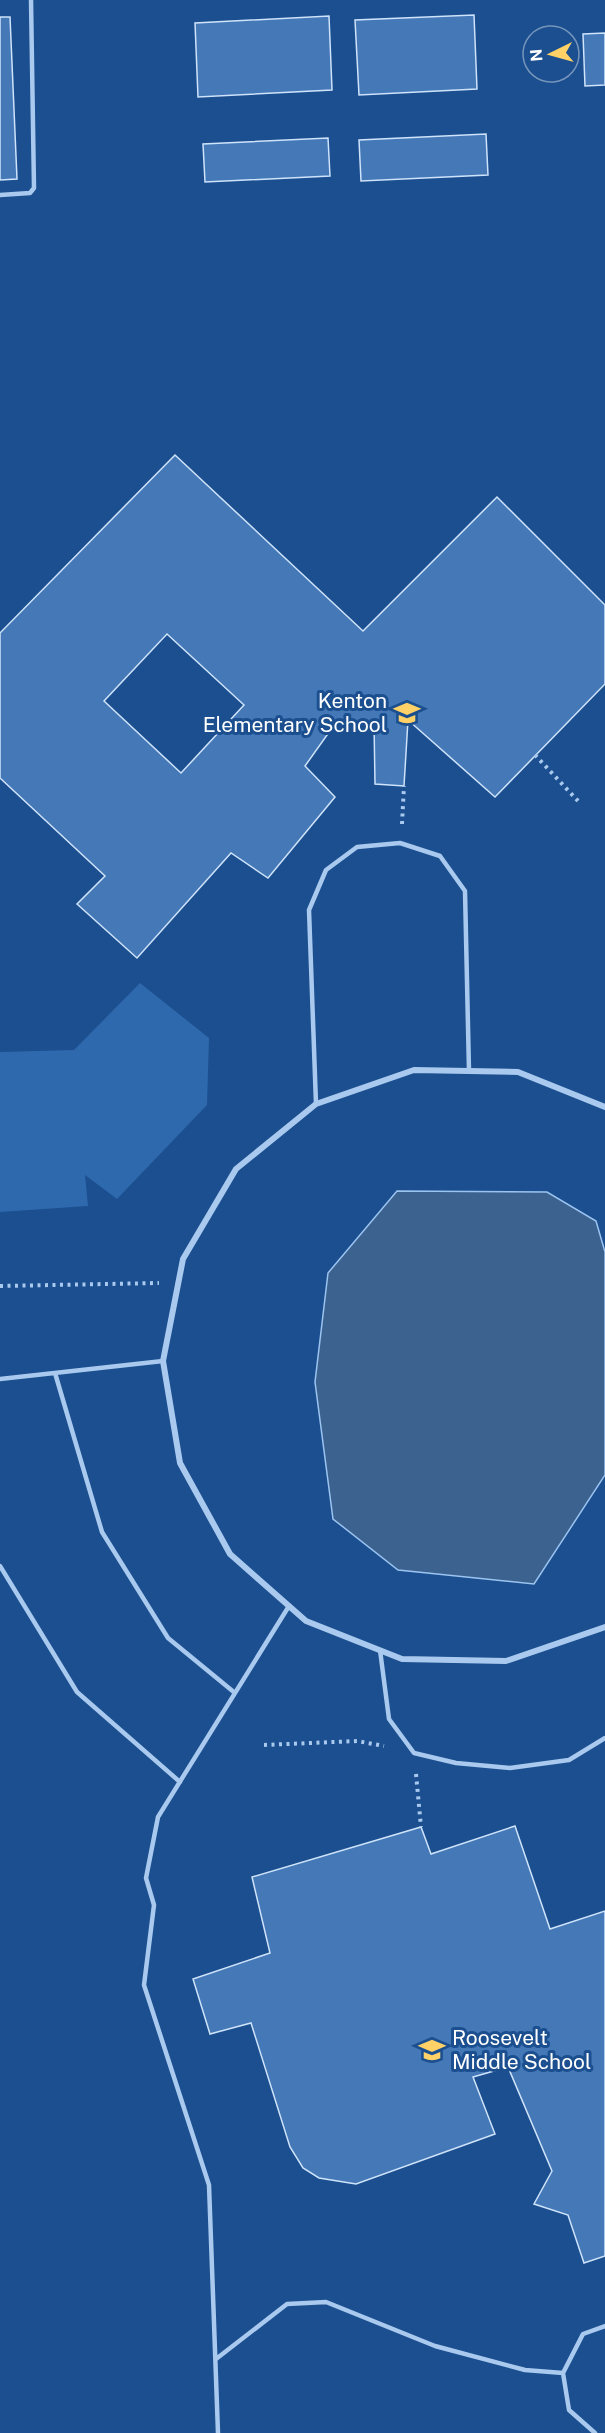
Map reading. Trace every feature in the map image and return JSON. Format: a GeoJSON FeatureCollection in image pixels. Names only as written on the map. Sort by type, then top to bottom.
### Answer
{"type":"FeatureCollection","features":[{"type":"Feature","properties":{"kind":"street"},"geometry":{"type":"LineString","coordinates":[[605,1107],[518,1072],[414,1070],[316,1104],[236,1169],[183,1258],[163,1361],[180,1463],[230,1554],[306,1621],[402,1659],[506,1661],[605,1628]]}},
{"type":"Feature","properties":{"kind":"lane"},"geometry":{"type":"LineString","coordinates":[[0,195],[30,193],[34,188],[32,0]]}},
{"type":"Feature","properties":{"kind":"lane"},"geometry":{"type":"LineString","coordinates":[[316,1104],[309,910],[326,870],[357,847],[400,843],[440,856],[465,891],[469,1071]]}},
{"type":"Feature","properties":{"kind":"lane"},"geometry":{"type":"LineString","coordinates":[[0,1379],[163,1361]]}},
{"type":"Feature","properties":{"kind":"lane"},"geometry":{"type":"LineString","coordinates":[[55,1373],[102,1532],[168,1638],[235,1693]]}},
{"type":"Feature","properties":{"kind":"lane"},"geometry":{"type":"LineString","coordinates":[[0,1566],[77,1692],[180,1782]]}},
{"type":"Feature","properties":{"kind":"lane"},"geometry":{"type":"LineString","coordinates":[[218,2433],[209,2186],[144,1985],[154,1905],[146,1878],[158,1817],[289,1606]]}},
{"type":"Feature","properties":{"kind":"lane"},"geometry":{"type":"LineString","coordinates":[[380,1650],[388,1719],[414,1753],[456,1763],[510,1768],[569,1760],[605,1738]]}},
{"type":"Feature","properties":{"kind":"lane"},"geometry":{"type":"LineString","coordinates":[[216,2360],[287,2304],[326,2302],[435,2346],[525,2370],[563,2373]]}},
{"type":"Feature","properties":{"kind":"lane"},"geometry":{"type":"LineString","coordinates":[[595,2433],[569,2410],[563,2373],[583,2334],[605,2326]]}},
{"type":"Feature","properties":{"kind":"path"},"geometry":{"type":"LineString","coordinates":[[535,755],[579,802]]}},
{"type":"Feature","properties":{"kind":"path"},"geometry":{"type":"LineString","coordinates":[[400,843],[404,786]]}},
{"type":"Feature","properties":{"kind":"path"},"geometry":{"type":"LineString","coordinates":[[0,1286],[178,1283]]}},
{"type":"Feature","properties":{"kind":"path"},"geometry":{"type":"LineString","coordinates":[[264,1745],[357,1741],[414,1753],[421,1827]]}},
{"type":"Feature","properties":{"kind":"shaded area"},"geometry":{"type":"Polygon","coordinates":[[[140,983],[209,1038],[207,1105],[117,1199],[85,1175],[88,1206],[0,1212],[0,1052],[74,1050],[140,983]]]}},
{"type":"Feature","properties":{"kind":"shaded area"},"geometry":{"type":"Polygon","coordinates":[[[397,1191],[547,1192],[596,1221],[605,1252],[605,1475],[534,1584],[398,1570],[333,1519],[315,1382],[328,1273],[397,1191]]]}},
{"type":"Feature","properties":{"kind":"building"},"geometry":{"type":"Polygon","coordinates":[[[474,15],[477,89],[359,95],[355,20],[474,15]]]}},
{"type":"Feature","properties":{"kind":"building"},"geometry":{"type":"Polygon","coordinates":[[[329,16],[332,90],[198,97],[195,23],[329,16]]]}},
{"type":"Feature","properties":{"kind":"building"},"geometry":{"type":"Polygon","coordinates":[[[0,17],[10,17],[17,179],[0,180],[0,17]]]}},
{"type":"Feature","properties":{"kind":"building"},"geometry":{"type":"Polygon","coordinates":[[[605,33],[605,85],[585,86],[583,34],[605,33]]]}},
{"type":"Feature","properties":{"kind":"building"},"geometry":{"type":"Polygon","coordinates":[[[486,134],[488,175],[361,181],[359,140],[486,134]]]}},
{"type":"Feature","properties":{"kind":"building"},"geometry":{"type":"Polygon","coordinates":[[[328,138],[330,176],[205,182],[203,144],[328,138]]]}},
{"type":"Feature","properties":{"kind":"building","name":"Kenton Elementary School"},"geometry":{"type":"Polygon","coordinates":[[[175,455],[363,631],[497,497],[605,605],[605,684],[495,797],[408,720],[404,786],[375,784],[374,723],[337,721],[305,766],[335,797],[268,878],[231,853],[137,958],[77,904],[105,876],[0,778],[0,633],[175,455]],[[167,634],[104,701],[181,773],[244,705],[167,634]]]}},
{"type":"Feature","properties":{"kind":"building","name":"Roosevelt Middle School"},"geometry":{"type":"Polygon","coordinates":[[[515,1826],[550,1929],[605,1911],[605,2256],[584,2263],[568,2215],[534,2204],[552,2171],[508,2067],[473,2077],[495,2134],[356,2184],[319,2178],[303,2168],[290,2147],[251,2023],[210,2034],[193,1979],[270,1953],[252,1877],[421,1827],[431,1854],[515,1826]]]}},
{"type":"Feature","properties":{"kind":"place","name":"Kenton Elementary School"},"geometry":{"type":"Point","coordinates":[407,713]}},
{"type":"Feature","properties":{"kind":"place","name":"Roosevelt Middle School"},"geometry":{"type":"Point","coordinates":[432,2050]}}]}
